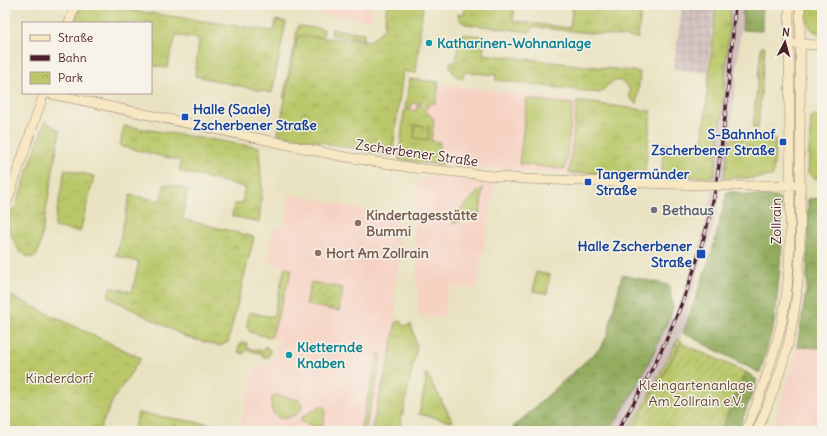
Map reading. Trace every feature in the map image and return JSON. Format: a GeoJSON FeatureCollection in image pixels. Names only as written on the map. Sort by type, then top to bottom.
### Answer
{"type":"FeatureCollection","features":[{"type":"Feature","properties":{"kind":"street"},"geometry":{"type":"LineString","coordinates":[[69,22],[75,5]]}},
{"type":"Feature","properties":{"kind":"street","name":"Zollrain"},"geometry":{"type":"LineString","coordinates":[[746,431],[773,359],[783,316],[789,273],[789,5]]}},
{"type":"Feature","properties":{"kind":"street","name":"Zollrain"},"geometry":{"type":"LineString","coordinates":[[757,431],[774,390],[785,356],[800,273],[800,5]]}},
{"type":"Feature","properties":{"kind":"street"},"geometry":{"type":"LineString","coordinates":[[789,44],[822,45]]}},
{"type":"Feature","properties":{"kind":"street"},"geometry":{"type":"LineString","coordinates":[[5,208],[46,94]]}},
{"type":"Feature","properties":{"kind":"street","name":"Zscherbener Straße"},"geometry":{"type":"LineString","coordinates":[[51,94],[340,156],[470,175],[524,179],[701,185],[800,185]]}},
{"type":"Feature","properties":{"kind":"shaded area"},"geometry":{"type":"Polygon","coordinates":[[[300,5],[373,5],[371,20],[309,13],[300,5]]]}},
{"type":"Feature","properties":{"kind":"shaded area"},"geometry":{"type":"Polygon","coordinates":[[[682,5],[715,5],[707,73],[674,69],[682,5]]]}},
{"type":"Feature","properties":{"kind":"shaded area"},"geometry":{"type":"Polygon","coordinates":[[[731,5],[743,5],[730,139],[724,178],[711,234],[689,304],[686,326],[643,406],[627,431],[609,431],[624,408],[643,373],[670,317],[675,317],[700,245],[713,191],[731,5]]]}},
{"type":"Feature","properties":{"kind":"shaded area"},"geometry":{"type":"Polygon","coordinates":[[[409,80],[651,111],[645,173],[518,172],[399,158],[409,80]]]}},
{"type":"Feature","properties":{"kind":"shaded area"},"geometry":{"type":"Polygon","coordinates":[[[427,177],[495,184],[476,290],[449,286],[443,317],[419,316],[414,215],[417,189],[420,180],[427,177]]]}},
{"type":"Feature","properties":{"kind":"shaded area"},"geometry":{"type":"Polygon","coordinates":[[[290,194],[398,217],[399,260],[395,287],[396,322],[390,355],[371,431],[239,431],[255,365],[272,368],[279,341],[271,338],[292,270],[266,260],[273,228],[283,229],[290,194]]]}},
{"type":"Feature","properties":{"kind":"shaded area"},"geometry":{"type":"Polygon","coordinates":[[[797,347],[822,348],[822,431],[774,431],[779,407],[797,347]]]}},
{"type":"Feature","properties":{"kind":"green space"},"geometry":{"type":"Polygon","coordinates":[[[81,5],[93,5],[274,31],[276,20],[286,22],[272,93],[195,76],[199,39],[176,35],[167,68],[152,65],[152,22],[73,22],[81,5]]]}},
{"type":"Feature","properties":{"kind":"green space"},"geometry":{"type":"Polygon","coordinates":[[[387,5],[423,5],[416,73],[403,71],[392,156],[278,134],[298,36],[370,41],[384,29],[387,5]]]}},
{"type":"Feature","properties":{"kind":"green space"},"geometry":{"type":"Polygon","coordinates":[[[465,5],[515,5],[513,21],[570,28],[573,5],[642,5],[638,38],[532,27],[531,32],[465,24],[459,19],[458,14],[464,14],[465,5]]]}},
{"type":"Feature","properties":{"kind":"green space"},"geometry":{"type":"Polygon","coordinates":[[[716,5],[731,5],[721,124],[714,178],[662,175],[663,144],[702,146],[716,5]]]}},
{"type":"Feature","properties":{"kind":"green space"},"geometry":{"type":"Polygon","coordinates":[[[743,5],[762,5],[762,31],[742,30],[743,5]]]}},
{"type":"Feature","properties":{"kind":"green space"},"geometry":{"type":"Polygon","coordinates":[[[807,5],[822,5],[822,34],[812,30],[808,24],[807,5]]]}},
{"type":"Feature","properties":{"kind":"green space"},"geometry":{"type":"Polygon","coordinates":[[[298,26],[324,29],[318,75],[283,98],[298,26]]]}},
{"type":"Feature","properties":{"kind":"green space"},"geometry":{"type":"Polygon","coordinates":[[[332,29],[364,33],[364,39],[331,35],[332,29]]]}},
{"type":"Feature","properties":{"kind":"green space"},"geometry":{"type":"Polygon","coordinates":[[[463,34],[485,36],[483,54],[640,72],[637,104],[629,97],[630,90],[626,85],[619,81],[611,83],[600,93],[496,80],[496,75],[464,72],[463,79],[460,78],[452,71],[450,62],[456,62],[459,40],[456,39],[463,34]]]}},
{"type":"Feature","properties":{"kind":"green space"},"geometry":{"type":"Polygon","coordinates":[[[761,47],[765,47],[758,129],[753,128],[761,47]]]}},
{"type":"Feature","properties":{"kind":"green space"},"geometry":{"type":"Polygon","coordinates":[[[410,79],[439,82],[436,103],[431,102],[427,108],[422,103],[412,103],[411,109],[405,108],[410,79]]]}},
{"type":"Feature","properties":{"kind":"green space"},"geometry":{"type":"Polygon","coordinates":[[[527,99],[573,104],[565,169],[519,164],[527,99]]]}},
{"type":"Feature","properties":{"kind":"green space"},"geometry":{"type":"Polygon","coordinates":[[[577,101],[651,111],[645,173],[569,173],[577,101]]]}},
{"type":"Feature","properties":{"kind":"green space"},"geometry":{"type":"Polygon","coordinates":[[[417,105],[421,105],[434,120],[431,141],[440,142],[439,153],[440,157],[443,158],[442,165],[399,160],[404,110],[416,111],[417,105]]]}},
{"type":"Feature","properties":{"kind":"green space"},"geometry":{"type":"Polygon","coordinates":[[[811,116],[822,117],[822,178],[813,178],[808,173],[811,116]]]}},
{"type":"Feature","properties":{"kind":"green space"},"geometry":{"type":"Polygon","coordinates":[[[45,121],[60,131],[40,245],[37,255],[34,258],[20,252],[8,230],[10,209],[14,211],[45,121]]]}},
{"type":"Feature","properties":{"kind":"green space"},"geometry":{"type":"Polygon","coordinates":[[[415,125],[429,127],[428,140],[414,138],[415,125]]]}},
{"type":"Feature","properties":{"kind":"green space"},"geometry":{"type":"Polygon","coordinates":[[[124,126],[259,147],[262,190],[259,222],[232,216],[234,204],[242,204],[245,187],[182,172],[179,170],[181,161],[120,146],[124,126]]]}},
{"type":"Feature","properties":{"kind":"green space"},"geometry":{"type":"Polygon","coordinates":[[[730,139],[776,139],[773,176],[756,178],[724,178],[730,139]]]}},
{"type":"Feature","properties":{"kind":"green space"},"geometry":{"type":"Polygon","coordinates":[[[65,169],[94,176],[80,232],[54,227],[65,169]]]}},
{"type":"Feature","properties":{"kind":"green space"},"geometry":{"type":"Polygon","coordinates":[[[165,184],[185,188],[187,190],[183,219],[254,237],[228,342],[220,346],[186,337],[108,297],[110,287],[132,292],[139,262],[116,256],[130,195],[160,201],[165,184]]]}},
{"type":"Feature","properties":{"kind":"green space"},"geometry":{"type":"Polygon","coordinates":[[[483,187],[480,213],[453,224],[453,217],[483,187]]]}},
{"type":"Feature","properties":{"kind":"green space"},"geometry":{"type":"Polygon","coordinates":[[[727,192],[776,197],[781,201],[782,243],[775,320],[760,373],[683,333],[713,248],[727,192]]]}},
{"type":"Feature","properties":{"kind":"green space"},"geometry":{"type":"Polygon","coordinates":[[[822,198],[822,348],[797,347],[807,286],[808,199],[822,198]]]}},
{"type":"Feature","properties":{"kind":"green space"},"geometry":{"type":"Polygon","coordinates":[[[285,267],[292,270],[271,338],[250,332],[247,326],[249,312],[273,317],[285,267]]]}},
{"type":"Feature","properties":{"kind":"green space"},"geometry":{"type":"Polygon","coordinates":[[[536,272],[550,275],[547,294],[533,291],[536,272]]]}},
{"type":"Feature","properties":{"kind":"green space"},"geometry":{"type":"Polygon","coordinates":[[[622,275],[669,285],[673,308],[642,376],[627,404],[609,431],[509,431],[601,347],[607,336],[622,275]]]}},
{"type":"Feature","properties":{"kind":"green space"},"geometry":{"type":"Polygon","coordinates":[[[311,282],[343,288],[339,311],[306,305],[311,282]]]}},
{"type":"Feature","properties":{"kind":"green space","name":"Kinderdorf"},"geometry":{"type":"Polygon","coordinates":[[[5,293],[141,358],[114,398],[99,431],[5,431],[5,293]]]}},
{"type":"Feature","properties":{"kind":"green space"},"geometry":{"type":"Polygon","coordinates":[[[401,321],[404,326],[411,324],[417,346],[400,427],[398,431],[371,431],[390,355],[396,322],[401,321]]]}},
{"type":"Feature","properties":{"kind":"green space"},"geometry":{"type":"Polygon","coordinates":[[[678,339],[682,341],[632,431],[627,431],[643,406],[678,339]]]}},
{"type":"Feature","properties":{"kind":"green space"},"geometry":{"type":"Polygon","coordinates":[[[242,342],[247,343],[247,348],[263,351],[265,346],[270,350],[270,353],[268,357],[263,358],[263,354],[246,350],[244,354],[239,352],[238,349],[242,342]]]}},
{"type":"Feature","properties":{"kind":"green space","name":"Kleingartenanlage Am Zollrain e.V."},"geometry":{"type":"Polygon","coordinates":[[[681,343],[746,372],[720,431],[632,431],[681,343]]]}},
{"type":"Feature","properties":{"kind":"green space"},"geometry":{"type":"Polygon","coordinates":[[[378,353],[382,354],[365,431],[360,431],[378,353]]]}},
{"type":"Feature","properties":{"kind":"green space"},"geometry":{"type":"Polygon","coordinates":[[[746,372],[757,380],[738,431],[720,431],[746,372]]]}},
{"type":"Feature","properties":{"kind":"green space"},"geometry":{"type":"Polygon","coordinates":[[[427,374],[453,422],[419,414],[426,381],[424,376],[427,374]]]}},
{"type":"Feature","properties":{"kind":"green space"},"geometry":{"type":"Polygon","coordinates":[[[275,395],[299,400],[302,403],[301,410],[289,417],[279,418],[272,411],[272,397],[275,395]]]}},
{"type":"Feature","properties":{"kind":"green space"},"geometry":{"type":"Polygon","coordinates":[[[320,406],[324,407],[326,411],[322,426],[319,428],[301,422],[301,418],[320,406]]]}},
{"type":"Feature","properties":{"kind":"green space"},"geometry":{"type":"Polygon","coordinates":[[[138,413],[216,425],[214,431],[133,431],[138,413]]]}},
{"type":"Feature","properties":{"kind":"railway"},"geometry":{"type":"LineString","coordinates":[[617,431],[649,376],[676,318],[698,259],[707,228],[714,197],[723,135],[735,5]]}},
{"type":"Feature","properties":{"kind":"place","name":"Katharinen-Wohnanlage"},"geometry":{"type":"Point","coordinates":[429,43]}},
{"type":"Feature","properties":{"kind":"place","name":"Halle (Saale) Zscherbener Straße"},"geometry":{"type":"Point","coordinates":[185,117]}},
{"type":"Feature","properties":{"kind":"place","name":"S-Bahnhof Zscherbener Straße"},"geometry":{"type":"Point","coordinates":[783,142]}},
{"type":"Feature","properties":{"kind":"place","name":"Tangermünder Straße"},"geometry":{"type":"Point","coordinates":[588,182]}},
{"type":"Feature","properties":{"kind":"place","name":"Bethaus"},"geometry":{"type":"Point","coordinates":[654,210]}},
{"type":"Feature","properties":{"kind":"place","name":"Kindertagesstätte Bummi"},"geometry":{"type":"Point","coordinates":[358,223]}},
{"type":"Feature","properties":{"kind":"place","name":"Hort Am Zollrain"},"geometry":{"type":"Point","coordinates":[318,253]}},
{"type":"Feature","properties":{"kind":"place","name":"Halle Zscherbener Straße"},"geometry":{"type":"Point","coordinates":[701,254]}},
{"type":"Feature","properties":{"kind":"place","name":"Kletternde Knaben"},"geometry":{"type":"Point","coordinates":[289,355]}}]}
